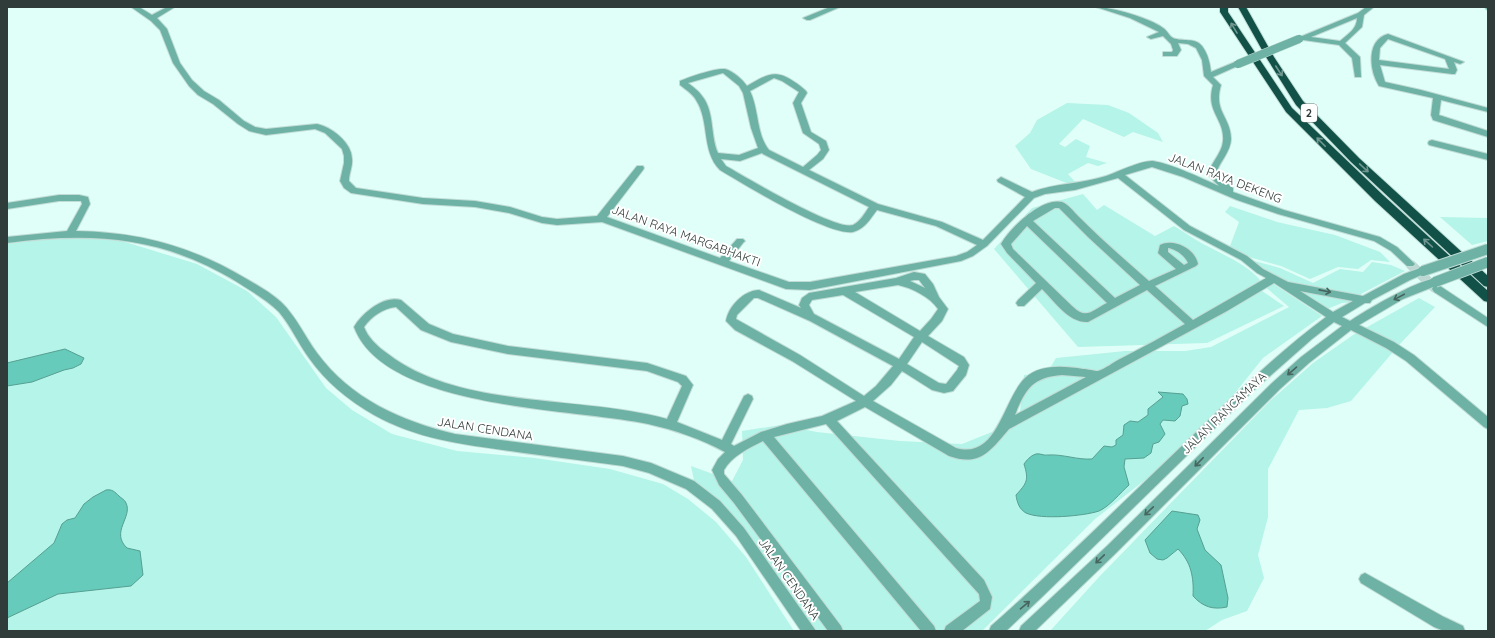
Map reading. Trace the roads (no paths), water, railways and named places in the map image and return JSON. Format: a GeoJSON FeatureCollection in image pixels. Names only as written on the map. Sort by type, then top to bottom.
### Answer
{"type":"FeatureCollection","features":[{"type":"Feature","properties":{"kind":"highway","name":"2"},"geometry":{"type":"LineString","coordinates":[[1223,9],[1244,44],[1289,110],[1379,198],[1488,298]]}},
{"type":"Feature","properties":{"kind":"highway","name":"2"},"geometry":{"type":"LineString","coordinates":[[1244,9],[1270,56],[1299,102],[1355,160],[1488,282]]}},
{"type":"Feature","properties":{"kind":"street","name":"JALAN RAYA MARGABHAKTI"},"geometry":{"type":"LineString","coordinates":[[134,7],[152,18],[163,29],[173,58],[190,82],[201,93],[211,98],[244,124],[255,130],[265,132],[320,127],[338,140],[350,158],[343,179],[348,188],[354,191],[423,201],[475,204],[510,210],[542,220],[557,222],[600,219],[796,287],[810,286],[952,260]]}},
{"type":"Feature","properties":{"kind":"street"},"geometry":{"type":"LineString","coordinates":[[152,18],[172,7]]}},
{"type":"Feature","properties":{"kind":"street"},"geometry":{"type":"LineString","coordinates":[[807,18],[837,7]]}},
{"type":"Feature","properties":{"kind":"street"},"geometry":{"type":"LineString","coordinates":[[1099,7],[1132,17],[1165,33],[1174,43],[1177,50],[1174,54],[1166,54]]}},
{"type":"Feature","properties":{"kind":"street"},"geometry":{"type":"LineString","coordinates":[[1208,76],[1223,71],[1363,10]]}},
{"type":"Feature","properties":{"kind":"street"},"geometry":{"type":"LineString","coordinates":[[1341,43],[1359,28],[1363,10]]}},
{"type":"Feature","properties":{"kind":"street"},"geometry":{"type":"LineString","coordinates":[[1151,37],[1165,33]]}},
{"type":"Feature","properties":{"kind":"street"},"geometry":{"type":"LineString","coordinates":[[1460,62],[1388,36],[1384,37],[1375,53],[1379,79],[1382,84],[1488,110]]}},
{"type":"Feature","properties":{"kind":"street"},"geometry":{"type":"LineString","coordinates":[[1300,38],[1341,43],[1356,57],[1358,74]]}},
{"type":"Feature","properties":{"kind":"street"},"geometry":{"type":"LineString","coordinates":[[1170,40],[1190,42],[1199,47],[1206,60],[1208,76],[1217,85]]}},
{"type":"Feature","properties":{"kind":"street"},"geometry":{"type":"LineString","coordinates":[[1376,62],[1452,72],[1453,70],[1448,58]]}},
{"type":"Feature","properties":{"kind":"street"},"geometry":{"type":"LineString","coordinates":[[875,206],[857,227],[850,230],[840,228],[774,198],[729,172],[719,165],[712,149],[706,114],[699,97],[683,83],[703,76],[723,71],[727,72],[746,90],[755,128],[763,149],[766,152],[875,206],[938,224],[984,244]]}},
{"type":"Feature","properties":{"kind":"street"},"geometry":{"type":"LineString","coordinates":[[1223,71],[1213,94],[1213,101],[1227,141],[1212,175],[1240,198]]}},
{"type":"Feature","properties":{"kind":"street"},"geometry":{"type":"LineString","coordinates":[[746,90],[767,77],[776,75],[782,77],[802,91],[803,93],[797,104],[806,130],[808,135],[823,143],[825,150],[820,157],[804,170]]}},
{"type":"Feature","properties":{"kind":"street"},"geometry":{"type":"LineString","coordinates":[[1437,97],[1434,115],[1436,118],[1488,134]]}},
{"type":"Feature","properties":{"kind":"street"},"geometry":{"type":"LineString","coordinates":[[1432,143],[1488,158]]}},
{"type":"Feature","properties":{"kind":"street"},"geometry":{"type":"LineString","coordinates":[[715,156],[740,158],[763,149]]}},
{"type":"Feature","properties":{"kind":"street"},"geometry":{"type":"LineString","coordinates":[[729,172],[740,158]]}},
{"type":"Feature","properties":{"kind":"street","name":"JALAN RAYA DEKENG"},"geometry":{"type":"LineString","coordinates":[[952,260],[970,254],[984,244],[1032,196],[1044,192],[1075,187],[1119,175],[1138,167],[1153,164],[1186,175],[1240,198],[1281,212],[1376,239],[1394,249],[1410,264]]}},
{"type":"Feature","properties":{"kind":"street"},"geometry":{"type":"LineString","coordinates":[[600,219],[640,168]]}},
{"type":"Feature","properties":{"kind":"street"},"geometry":{"type":"LineString","coordinates":[[1119,175],[1187,228],[1234,252],[1333,317],[1390,345],[1414,362],[1488,424]]}},
{"type":"Feature","properties":{"kind":"street"},"geometry":{"type":"LineString","coordinates":[[1001,180],[1032,196]]}},
{"type":"Feature","properties":{"kind":"street"},"geometry":{"type":"LineString","coordinates":[[7,206],[45,200],[85,199],[86,204],[69,235]]}},
{"type":"Feature","properties":{"kind":"street"},"geometry":{"type":"LineString","coordinates":[[1183,270],[1148,285],[1088,318],[1080,318],[1071,312],[1042,284],[1006,244],[1012,234],[1028,221],[1054,204],[1061,205],[1091,235],[1148,285],[1192,325]]}},
{"type":"Feature","properties":{"kind":"street"},"geometry":{"type":"LineString","coordinates":[[1028,221],[1115,304]]}},
{"type":"Feature","properties":{"kind":"street","name":"JALAN CENDANA"},"geometry":{"type":"LineString","coordinates":[[7,240],[69,235],[123,236],[160,244],[193,254],[238,277],[277,305],[294,325],[318,362],[346,390],[360,401],[397,422],[429,433],[455,439],[635,463],[665,473],[690,485],[716,505],[736,528],[809,631]]}},
{"type":"Feature","properties":{"kind":"street"},"geometry":{"type":"LineString","coordinates":[[722,262],[740,241]]}},
{"type":"Feature","properties":{"kind":"street","name":"JALAN RANCAMAYA"},"geometry":{"type":"LineString","coordinates":[[996,631],[1037,594],[1248,389],[1314,331],[1333,317],[1364,299],[1407,277],[1488,249]]}},
{"type":"Feature","properties":{"kind":"street","name":"JALAN RANCAMAYA"},"geometry":{"type":"LineString","coordinates":[[1026,631],[1171,491],[1274,387],[1329,340],[1382,306],[1411,290],[1436,286],[1488,262]]}},
{"type":"Feature","properties":{"kind":"street"},"geometry":{"type":"LineString","coordinates":[[845,291],[960,360],[964,365],[962,372],[949,388],[940,389],[900,365],[812,317],[756,293],[749,296],[732,314],[731,320],[739,327],[796,358],[864,401],[962,456],[972,456],[981,453],[1005,426],[1192,325],[1274,278]]}},
{"type":"Feature","properties":{"kind":"street"},"geometry":{"type":"LineString","coordinates":[[812,317],[804,305],[807,299],[813,296],[898,281],[907,282],[935,298],[942,307],[942,312],[920,337],[900,365],[883,385],[864,401],[828,419],[782,429],[765,435],[734,452],[720,464],[718,470],[719,476],[764,534],[808,597],[836,631]]}},
{"type":"Feature","properties":{"kind":"street"},"geometry":{"type":"LineString","coordinates":[[1021,303],[1042,284]]}},
{"type":"Feature","properties":{"kind":"street"},"geometry":{"type":"LineString","coordinates":[[1286,285],[1364,299],[1382,306]]}},
{"type":"Feature","properties":{"kind":"street"},"geometry":{"type":"LineString","coordinates":[[1436,286],[1488,323]]}},
{"type":"Feature","properties":{"kind":"street"},"geometry":{"type":"LineString","coordinates":[[670,425],[688,384],[682,379],[647,367],[508,350],[451,338],[425,327],[398,303],[384,305],[362,320],[359,327],[368,341],[390,362],[404,371],[436,386],[471,395],[621,414],[670,425],[724,446],[734,452]]}},
{"type":"Feature","properties":{"kind":"street"},"geometry":{"type":"LineString","coordinates":[[1314,331],[1329,340]]}},
{"type":"Feature","properties":{"kind":"street"},"geometry":{"type":"LineString","coordinates":[[1005,426],[1017,396],[1023,386],[1035,376],[1050,371],[1060,370],[1099,374]]}},
{"type":"Feature","properties":{"kind":"street"},"geometry":{"type":"LineString","coordinates":[[724,446],[748,399]]}},
{"type":"Feature","properties":{"kind":"street"},"geometry":{"type":"LineString","coordinates":[[828,419],[980,584],[986,593],[987,600],[985,605],[951,631]]}},
{"type":"Feature","properties":{"kind":"street"},"geometry":{"type":"LineString","coordinates":[[765,435],[929,631]]}},
{"type":"Feature","properties":{"kind":"street"},"geometry":{"type":"LineString","coordinates":[[1365,579],[1439,622],[1458,631]]}},
{"type":"Feature","properties":{"kind":"tunnel"},"geometry":{"type":"LineString","coordinates":[[1410,264],[1436,289]]}}]}
